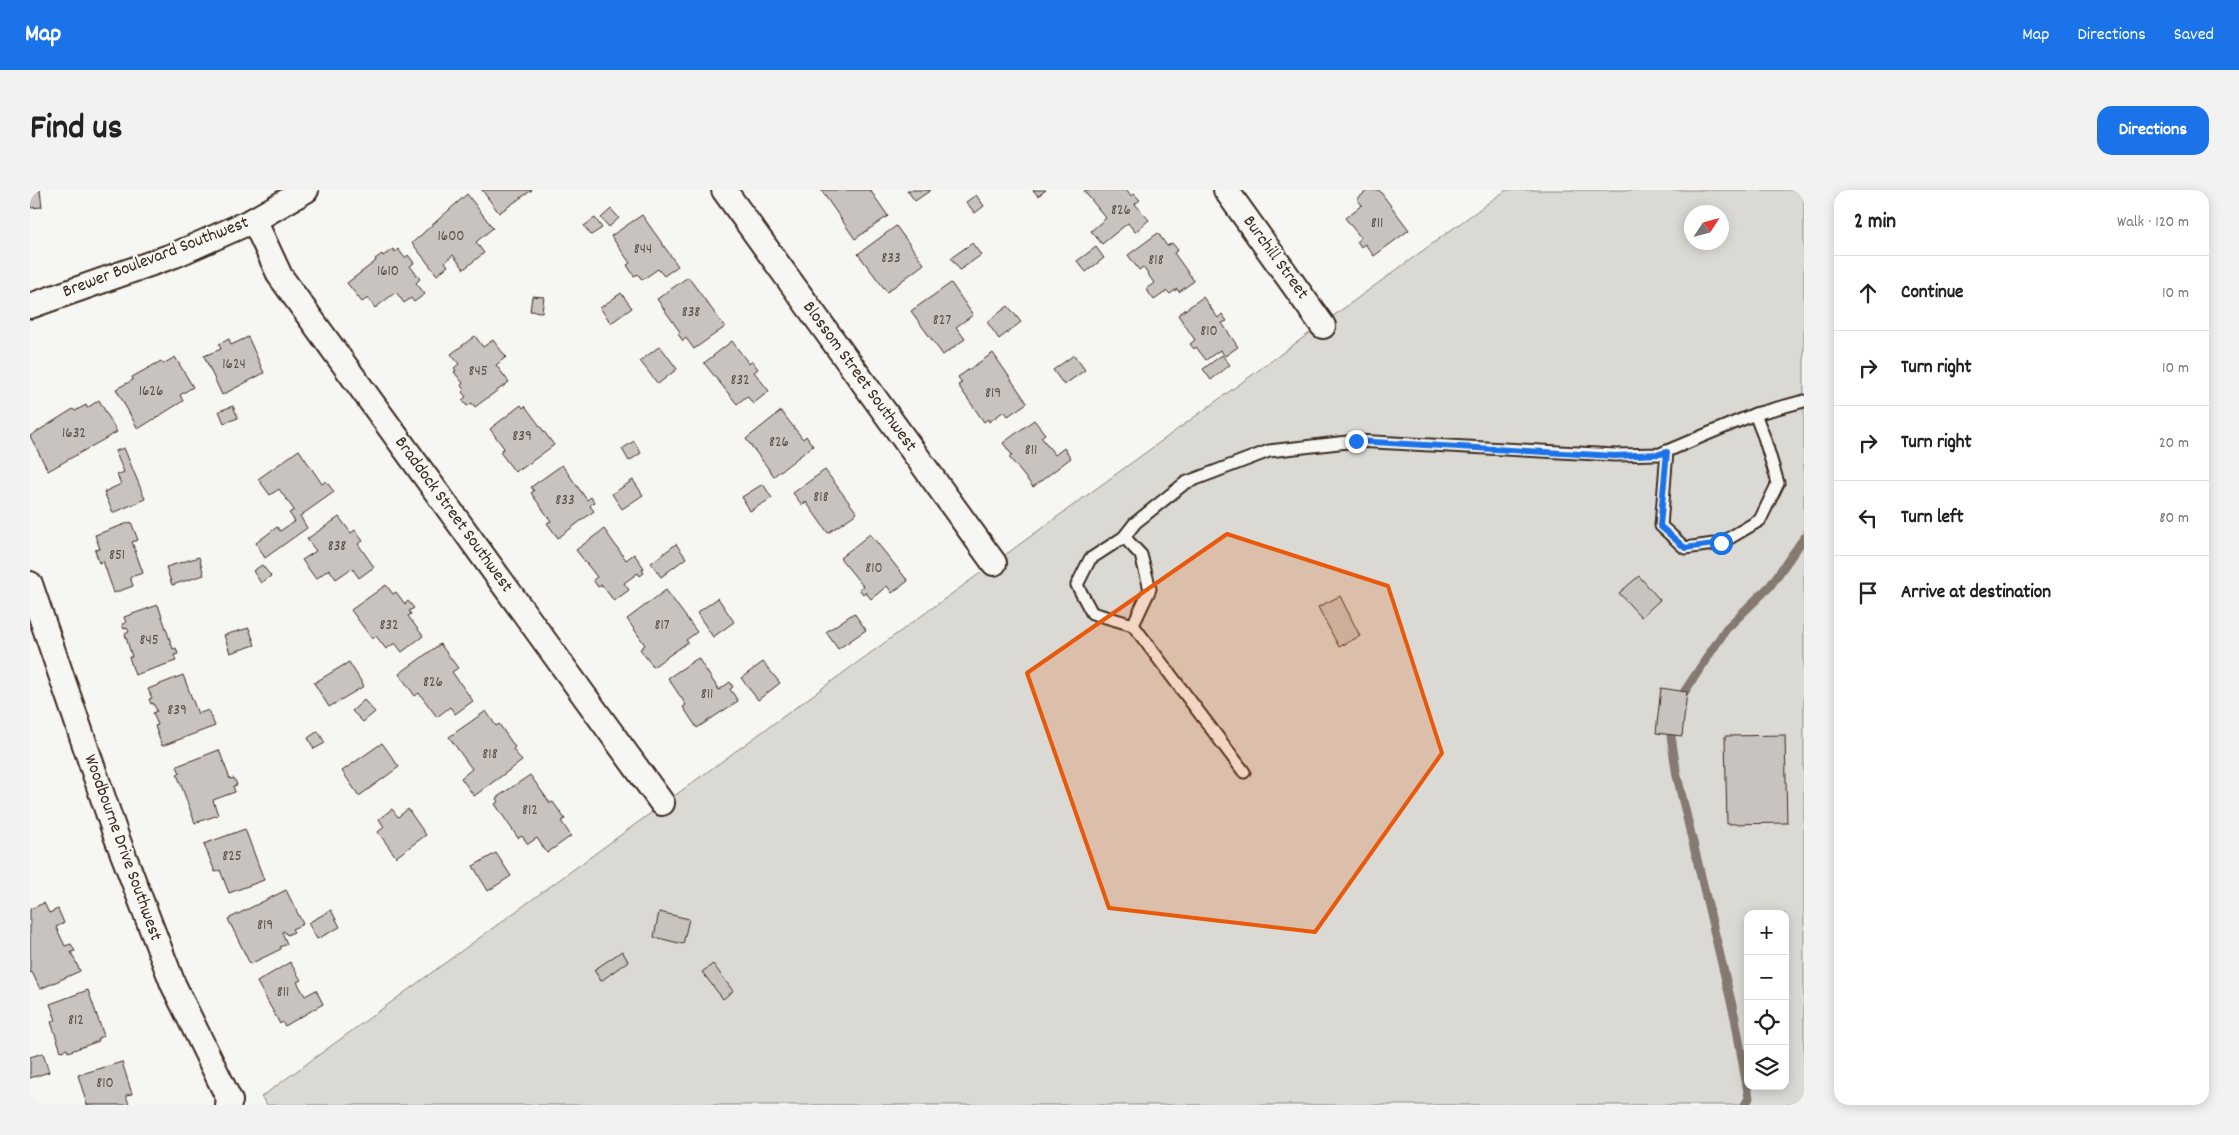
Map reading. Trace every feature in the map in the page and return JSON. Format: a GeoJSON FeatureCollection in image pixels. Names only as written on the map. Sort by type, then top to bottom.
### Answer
{"type":"FeatureCollection","features":[{"type":"Feature","properties":{"kind":"street","name":"Brewer Boulevard Southwest"},"geometry":{"type":"LineString","coordinates":[[30,306],[174,255],[254,220],[306,190]]}},
{"type":"Feature","properties":{"kind":"street","name":"Blossom Street Southwest"},"geometry":{"type":"LineString","coordinates":[[724,190],[994,564]]}},
{"type":"Feature","properties":{"kind":"street","name":"Burchill Street"},"geometry":{"type":"LineString","coordinates":[[1226,190],[1324,326]]}},
{"type":"Feature","properties":{"kind":"street","name":"Braddock Street Southwest"},"geometry":{"type":"LineString","coordinates":[[254,220],[280,276],[662,803]]}},
{"type":"Feature","properties":{"kind":"street","name":"Woodbourne Drive Southwest"},"geometry":{"type":"LineString","coordinates":[[30,584],[115,833],[173,984],[230,1101],[228,1105]]}},
{"type":"Feature","properties":{"kind":"lane"},"geometry":{"type":"LineString","coordinates":[[1244,772],[1133,625],[1092,613],[1077,585],[1090,559],[1124,537],[1135,523],[1185,483],[1269,451],[1356,441],[1615,456],[1660,454],[1755,414],[1804,402]]}},
{"type":"Feature","properties":{"kind":"lane"},"geometry":{"type":"LineString","coordinates":[[1667,452],[1660,526],[1685,548],[1721,543],[1760,520],[1778,483],[1755,414]]}},
{"type":"Feature","properties":{"kind":"lane"},"geometry":{"type":"LineString","coordinates":[[1124,537],[1141,555],[1150,589],[1133,625]]}},
{"type":"Feature","properties":{"kind":"highlighted area"},"geometry":{"type":"Polygon","coordinates":[[[1227,534],[1388,586],[1442,753],[1315,932],[1109,908],[1027,673],[1227,534]]]}},
{"type":"Feature","properties":{"kind":"shaded area"},"geometry":{"type":"Polygon","coordinates":[[[1506,190],[1804,190],[1804,1105],[267,1105],[261,1097],[1506,190]]]}},
{"type":"Feature","properties":{"kind":"building"},"geometry":{"type":"Polygon","coordinates":[[[30,190],[40,190],[42,207],[30,208],[30,190]]]}},
{"type":"Feature","properties":{"kind":"building"},"geometry":{"type":"Polygon","coordinates":[[[482,190],[532,190],[499,213],[482,190]]]}},
{"type":"Feature","properties":{"kind":"building"},"geometry":{"type":"Polygon","coordinates":[[[821,190],[870,190],[888,216],[855,239],[821,190]]]}},
{"type":"Feature","properties":{"kind":"building"},"geometry":{"type":"Polygon","coordinates":[[[907,190],[931,190],[915,201],[907,190]]]}},
{"type":"Feature","properties":{"kind":"building"},"geometry":{"type":"Polygon","coordinates":[[[1033,190],[1046,190],[1038,196],[1033,190]]]}},
{"type":"Feature","properties":{"kind":"building"},"geometry":{"type":"Polygon","coordinates":[[[1127,190],[1131,196],[1134,194],[1140,200],[1135,204],[1149,220],[1135,232],[1128,223],[1102,244],[1091,231],[1106,218],[1084,191],[1127,190]]]}},
{"type":"Feature","properties":{"kind":"building"},"geometry":{"type":"Polygon","coordinates":[[[1368,190],[1379,190],[1409,230],[1374,256],[1365,244],[1361,247],[1357,241],[1361,238],[1345,218],[1362,205],[1357,199],[1368,190]]]}},
{"type":"Feature","properties":{"kind":"building"},"geometry":{"type":"Polygon","coordinates":[[[467,194],[493,228],[476,242],[484,253],[464,269],[453,255],[445,262],[448,266],[437,275],[412,243],[467,194]]]}},
{"type":"Feature","properties":{"kind":"building"},"geometry":{"type":"Polygon","coordinates":[[[976,195],[984,206],[975,213],[966,202],[976,195]]]}},
{"type":"Feature","properties":{"kind":"building"},"geometry":{"type":"Polygon","coordinates":[[[611,209],[619,218],[609,227],[601,218],[611,209]]]}},
{"type":"Feature","properties":{"kind":"building"},"geometry":{"type":"Polygon","coordinates":[[[642,215],[678,266],[664,276],[658,269],[642,280],[638,274],[634,276],[627,265],[630,263],[611,236],[642,215]]]}},
{"type":"Feature","properties":{"kind":"building"},"geometry":{"type":"Polygon","coordinates":[[[595,218],[602,228],[591,235],[584,226],[595,218]]]}},
{"type":"Feature","properties":{"kind":"building"},"geometry":{"type":"Polygon","coordinates":[[[896,226],[924,264],[887,292],[858,254],[896,226]]]}},
{"type":"Feature","properties":{"kind":"building"},"geometry":{"type":"Polygon","coordinates":[[[1158,233],[1167,246],[1172,243],[1178,250],[1174,253],[1194,281],[1179,292],[1177,289],[1170,294],[1167,291],[1154,300],[1146,289],[1154,283],[1143,267],[1139,270],[1128,255],[1158,233]]]}},
{"type":"Feature","properties":{"kind":"building"},"geometry":{"type":"Polygon","coordinates":[[[972,243],[981,255],[960,270],[951,258],[972,243]]]}},
{"type":"Feature","properties":{"kind":"building"},"geometry":{"type":"Polygon","coordinates":[[[1096,247],[1104,258],[1086,272],[1077,261],[1096,247]]]}},
{"type":"Feature","properties":{"kind":"building"},"geometry":{"type":"Polygon","coordinates":[[[393,249],[395,252],[398,249],[405,258],[408,255],[414,263],[410,266],[420,279],[416,283],[425,294],[414,302],[411,298],[404,303],[396,292],[375,308],[368,298],[362,302],[347,283],[376,261],[375,259],[393,249]]]}},
{"type":"Feature","properties":{"kind":"building"},"geometry":{"type":"Polygon","coordinates":[[[688,277],[725,327],[694,349],[686,338],[683,341],[678,334],[680,332],[657,299],[688,277]]]}},
{"type":"Feature","properties":{"kind":"building"},"geometry":{"type":"Polygon","coordinates":[[[951,283],[973,315],[956,327],[965,339],[943,355],[911,311],[951,283]]]}},
{"type":"Feature","properties":{"kind":"building"},"geometry":{"type":"Polygon","coordinates":[[[621,293],[632,308],[611,323],[600,308],[621,293]]]}},
{"type":"Feature","properties":{"kind":"building"},"geometry":{"type":"Polygon","coordinates":[[[532,296],[544,297],[542,312],[530,311],[532,296]]]}},
{"type":"Feature","properties":{"kind":"building"},"geometry":{"type":"Polygon","coordinates":[[[1203,297],[1218,318],[1222,314],[1227,321],[1222,323],[1238,347],[1225,356],[1220,350],[1206,360],[1196,347],[1194,349],[1190,344],[1195,340],[1178,315],[1203,297]]]}},
{"type":"Feature","properties":{"kind":"building"},"geometry":{"type":"Polygon","coordinates":[[[1008,306],[1021,322],[999,339],[987,322],[1008,306]]]}},
{"type":"Feature","properties":{"kind":"building"},"geometry":{"type":"Polygon","coordinates":[[[475,336],[483,347],[493,340],[506,357],[496,365],[509,382],[475,407],[472,403],[467,406],[462,400],[466,397],[462,392],[464,390],[461,385],[463,383],[454,372],[456,371],[454,368],[459,364],[451,354],[475,336]]]}},
{"type":"Feature","properties":{"kind":"building"},"geometry":{"type":"Polygon","coordinates":[[[248,337],[264,373],[222,395],[204,356],[221,349],[219,344],[229,339],[231,345],[248,337]]]}},
{"type":"Feature","properties":{"kind":"building"},"geometry":{"type":"Polygon","coordinates":[[[732,341],[749,364],[752,361],[758,369],[754,372],[769,391],[753,404],[747,396],[737,404],[704,363],[732,341]]]}},
{"type":"Feature","properties":{"kind":"building"},"geometry":{"type":"Polygon","coordinates":[[[660,346],[677,369],[658,384],[640,361],[660,346]]]}},
{"type":"Feature","properties":{"kind":"building"},"geometry":{"type":"Polygon","coordinates":[[[993,353],[1027,403],[1008,416],[1004,411],[989,422],[988,419],[984,422],[958,385],[962,383],[958,377],[993,353]]]}},
{"type":"Feature","properties":{"kind":"building"},"geometry":{"type":"Polygon","coordinates":[[[1074,355],[1085,370],[1064,385],[1053,370],[1074,355]]]}},
{"type":"Feature","properties":{"kind":"building"},"geometry":{"type":"Polygon","coordinates":[[[1222,355],[1230,365],[1211,380],[1203,369],[1222,355]]]}},
{"type":"Feature","properties":{"kind":"building"},"geometry":{"type":"Polygon","coordinates":[[[175,357],[193,387],[180,395],[183,401],[138,429],[116,389],[133,380],[132,377],[161,361],[163,364],[175,357]]]}},
{"type":"Feature","properties":{"kind":"building"},"geometry":{"type":"Polygon","coordinates":[[[99,400],[117,432],[48,471],[30,436],[73,409],[75,411],[86,405],[87,408],[99,400]]]}},
{"type":"Feature","properties":{"kind":"building"},"geometry":{"type":"Polygon","coordinates":[[[521,405],[523,408],[525,406],[554,445],[515,472],[500,452],[504,448],[490,429],[521,405]]]}},
{"type":"Feature","properties":{"kind":"building"},"geometry":{"type":"Polygon","coordinates":[[[233,406],[238,418],[224,423],[219,411],[233,406]]]}},
{"type":"Feature","properties":{"kind":"building"},"geometry":{"type":"Polygon","coordinates":[[[781,411],[803,439],[806,436],[813,446],[774,476],[746,439],[781,411]]]}},
{"type":"Feature","properties":{"kind":"building"},"geometry":{"type":"Polygon","coordinates":[[[1034,420],[1045,434],[1041,437],[1055,455],[1064,448],[1071,458],[1033,487],[1009,457],[1012,455],[1003,443],[1034,420]]]}},
{"type":"Feature","properties":{"kind":"building"},"geometry":{"type":"Polygon","coordinates":[[[634,441],[641,453],[629,461],[622,449],[634,441]]]}},
{"type":"Feature","properties":{"kind":"building"},"geometry":{"type":"Polygon","coordinates":[[[124,448],[145,499],[113,513],[104,492],[121,484],[117,475],[124,472],[115,451],[124,448]]]}},
{"type":"Feature","properties":{"kind":"building"},"geometry":{"type":"Polygon","coordinates":[[[299,450],[322,484],[326,481],[334,492],[300,516],[307,528],[265,558],[256,543],[277,527],[280,531],[295,521],[289,513],[294,510],[279,489],[270,495],[258,479],[299,450]]]}},
{"type":"Feature","properties":{"kind":"building"},"geometry":{"type":"Polygon","coordinates":[[[562,465],[587,500],[591,497],[594,502],[590,506],[594,511],[558,538],[547,523],[551,521],[531,493],[534,491],[531,487],[562,465]]]}},
{"type":"Feature","properties":{"kind":"building"},"geometry":{"type":"Polygon","coordinates":[[[825,470],[857,513],[828,533],[806,502],[802,505],[793,493],[825,470]]]}},
{"type":"Feature","properties":{"kind":"building"},"geometry":{"type":"Polygon","coordinates":[[[633,480],[643,495],[622,509],[612,494],[633,480]]]}},
{"type":"Feature","properties":{"kind":"building"},"geometry":{"type":"Polygon","coordinates":[[[763,484],[772,498],[750,511],[742,497],[763,484]]]}},
{"type":"Feature","properties":{"kind":"building"},"geometry":{"type":"Polygon","coordinates":[[[339,517],[351,533],[355,530],[363,541],[358,544],[374,567],[359,578],[352,568],[336,579],[329,569],[316,579],[302,560],[316,551],[307,539],[339,517]]]}},
{"type":"Feature","properties":{"kind":"building"},"geometry":{"type":"Polygon","coordinates":[[[131,522],[138,540],[132,542],[143,573],[130,577],[133,586],[114,593],[103,561],[99,563],[95,550],[100,549],[95,535],[131,522]]]}},
{"type":"Feature","properties":{"kind":"building"},"geometry":{"type":"Polygon","coordinates":[[[604,529],[626,560],[634,554],[644,568],[642,570],[644,573],[640,576],[638,573],[624,583],[629,590],[614,601],[602,585],[598,587],[593,580],[597,577],[576,550],[604,529]]]}},
{"type":"Feature","properties":{"kind":"building"},"geometry":{"type":"Polygon","coordinates":[[[870,534],[908,581],[892,593],[887,586],[871,599],[865,592],[863,594],[859,589],[863,586],[840,558],[870,534]]]}},
{"type":"Feature","properties":{"kind":"building"},"geometry":{"type":"Polygon","coordinates":[[[676,544],[686,558],[661,577],[651,563],[676,544]]]}},
{"type":"Feature","properties":{"kind":"building"},"geometry":{"type":"Polygon","coordinates":[[[199,557],[204,575],[172,585],[166,567],[199,557]]]}},
{"type":"Feature","properties":{"kind":"building"},"geometry":{"type":"Polygon","coordinates":[[[262,565],[271,576],[261,583],[253,571],[262,565]]]}},
{"type":"Feature","properties":{"kind":"building"},"geometry":{"type":"Polygon","coordinates":[[[1639,576],[1660,600],[1641,617],[1619,593],[1639,576]]]}},
{"type":"Feature","properties":{"kind":"building"},"geometry":{"type":"Polygon","coordinates":[[[386,585],[393,594],[396,592],[405,604],[408,601],[414,608],[409,611],[411,614],[408,616],[423,636],[402,652],[395,643],[386,649],[376,636],[372,639],[351,610],[386,585]]]}},
{"type":"Feature","properties":{"kind":"building"},"geometry":{"type":"Polygon","coordinates":[[[666,590],[697,632],[686,640],[688,642],[653,667],[640,649],[645,645],[627,619],[666,590]]]}},
{"type":"Feature","properties":{"kind":"building"},"geometry":{"type":"Polygon","coordinates":[[[1340,596],[1360,636],[1339,647],[1318,607],[1340,596]]]}},
{"type":"Feature","properties":{"kind":"building"},"geometry":{"type":"Polygon","coordinates":[[[718,598],[734,622],[713,637],[697,613],[718,598]]]}},
{"type":"Feature","properties":{"kind":"building"},"geometry":{"type":"Polygon","coordinates":[[[158,605],[173,649],[176,648],[178,654],[174,655],[176,661],[135,675],[129,657],[132,657],[125,634],[129,632],[127,628],[124,629],[122,624],[126,623],[124,617],[158,605]]]}},
{"type":"Feature","properties":{"kind":"building"},"geometry":{"type":"Polygon","coordinates":[[[854,613],[866,630],[838,649],[826,632],[854,613]]]}},
{"type":"Feature","properties":{"kind":"building"},"geometry":{"type":"Polygon","coordinates":[[[249,628],[255,645],[230,653],[224,635],[249,628]]]}},
{"type":"Feature","properties":{"kind":"building"},"geometry":{"type":"Polygon","coordinates":[[[440,644],[458,668],[452,672],[473,701],[455,714],[450,707],[437,717],[419,693],[415,696],[399,674],[440,644]]]}},
{"type":"Feature","properties":{"kind":"building"},"geometry":{"type":"Polygon","coordinates":[[[698,658],[719,690],[730,682],[733,687],[730,689],[738,701],[697,728],[683,707],[686,705],[668,678],[698,658]]]}},
{"type":"Feature","properties":{"kind":"building"},"geometry":{"type":"Polygon","coordinates":[[[349,662],[364,686],[329,707],[314,683],[349,662]]]}},
{"type":"Feature","properties":{"kind":"building"},"geometry":{"type":"Polygon","coordinates":[[[763,662],[780,683],[758,700],[741,678],[763,662]]]}},
{"type":"Feature","properties":{"kind":"building"},"geometry":{"type":"Polygon","coordinates":[[[183,675],[198,714],[208,710],[215,726],[162,746],[155,726],[158,725],[153,713],[157,711],[153,703],[151,704],[149,699],[152,698],[148,689],[183,675]]]}},
{"type":"Feature","properties":{"kind":"building"},"geometry":{"type":"Polygon","coordinates":[[[1661,688],[1687,692],[1682,736],[1656,733],[1661,688]]]}},
{"type":"Feature","properties":{"kind":"building"},"geometry":{"type":"Polygon","coordinates":[[[364,700],[375,712],[363,722],[352,711],[364,700]]]}},
{"type":"Feature","properties":{"kind":"building"},"geometry":{"type":"Polygon","coordinates":[[[486,711],[496,726],[499,724],[522,761],[474,796],[461,778],[472,769],[449,737],[486,711]]]}},
{"type":"Feature","properties":{"kind":"building"},"geometry":{"type":"Polygon","coordinates":[[[318,731],[325,743],[314,749],[308,738],[318,731]]]}},
{"type":"Feature","properties":{"kind":"building"},"geometry":{"type":"Polygon","coordinates":[[[1785,735],[1787,823],[1727,824],[1725,736],[1785,735]]]}},
{"type":"Feature","properties":{"kind":"building"},"geometry":{"type":"Polygon","coordinates":[[[382,743],[399,767],[359,796],[342,771],[382,743]]]}},
{"type":"Feature","properties":{"kind":"building"},"geometry":{"type":"Polygon","coordinates":[[[219,750],[230,779],[234,778],[237,785],[233,786],[235,792],[213,800],[218,815],[195,823],[177,774],[180,773],[177,766],[219,750]]]}},
{"type":"Feature","properties":{"kind":"building"},"geometry":{"type":"Polygon","coordinates":[[[530,775],[550,803],[553,802],[565,819],[561,821],[571,836],[547,853],[537,838],[528,844],[522,836],[518,838],[495,804],[498,802],[496,798],[530,775]]]}},
{"type":"Feature","properties":{"kind":"building"},"geometry":{"type":"Polygon","coordinates":[[[392,809],[398,817],[408,809],[426,835],[396,857],[378,832],[384,827],[379,819],[392,809]]]}},
{"type":"Feature","properties":{"kind":"building"},"geometry":{"type":"Polygon","coordinates":[[[245,829],[264,880],[229,893],[220,870],[215,872],[204,844],[245,829]]]}},
{"type":"Feature","properties":{"kind":"building"},"geometry":{"type":"Polygon","coordinates":[[[496,853],[511,876],[488,891],[473,866],[496,853]]]}},
{"type":"Feature","properties":{"kind":"building"},"geometry":{"type":"Polygon","coordinates":[[[286,890],[303,924],[292,929],[294,932],[287,935],[284,931],[282,932],[287,944],[280,947],[281,949],[250,964],[228,919],[286,890]]]}},
{"type":"Feature","properties":{"kind":"building"},"geometry":{"type":"Polygon","coordinates":[[[44,903],[49,913],[58,909],[64,923],[56,927],[65,946],[71,944],[75,951],[71,952],[80,971],[40,989],[32,972],[30,973],[30,909],[44,903]]]}},
{"type":"Feature","properties":{"kind":"building"},"geometry":{"type":"Polygon","coordinates":[[[331,910],[340,927],[317,939],[308,923],[331,910]]]}},
{"type":"Feature","properties":{"kind":"building"},"geometry":{"type":"Polygon","coordinates":[[[659,912],[689,919],[683,944],[654,937],[659,912]]]}},
{"type":"Feature","properties":{"kind":"building"},"geometry":{"type":"Polygon","coordinates":[[[622,951],[628,961],[601,981],[594,970],[622,951]]]}},
{"type":"Feature","properties":{"kind":"building"},"geometry":{"type":"Polygon","coordinates":[[[290,962],[301,980],[297,982],[305,996],[316,990],[323,1004],[285,1026],[282,1022],[280,1024],[257,982],[290,962]]]}},
{"type":"Feature","properties":{"kind":"building"},"geometry":{"type":"Polygon","coordinates":[[[713,964],[733,991],[723,999],[702,972],[713,964]]]}},
{"type":"Feature","properties":{"kind":"building"},"geometry":{"type":"Polygon","coordinates":[[[88,990],[104,1036],[98,1038],[99,1041],[68,1052],[67,1049],[61,1051],[51,1022],[56,1020],[50,1004],[88,990]]]}},
{"type":"Feature","properties":{"kind":"building"},"geometry":{"type":"Polygon","coordinates":[[[43,1053],[49,1072],[30,1078],[30,1057],[43,1053]]]}},
{"type":"Feature","properties":{"kind":"building"},"geometry":{"type":"Polygon","coordinates":[[[122,1062],[132,1094],[126,1095],[129,1105],[87,1105],[78,1075],[122,1062]]]}},
{"type":"Feature","properties":{"kind":"waterway"},"geometry":{"type":"LineString","coordinates":[[1680,702],[1681,697],[1726,629],[1770,586],[1804,538]]}},
{"type":"Feature","properties":{"kind":"waterway"},"geometry":{"type":"LineString","coordinates":[[1674,725],[1671,736],[1677,776],[1735,1018],[1749,1098],[1745,1105]]}},
{"type":"Feature","properties":{"kind":"route"},"geometry":{"type":"LineString","coordinates":[[1356,441],[1615,456],[1667,452],[1660,526],[1685,548],[1721,543]]}}]}
